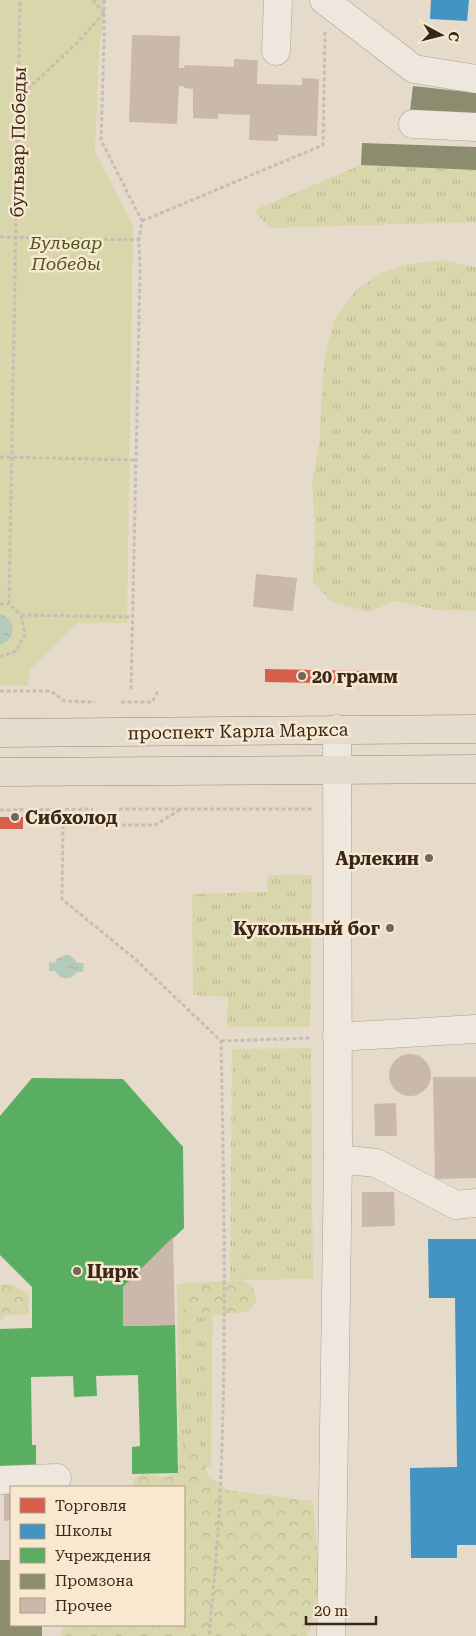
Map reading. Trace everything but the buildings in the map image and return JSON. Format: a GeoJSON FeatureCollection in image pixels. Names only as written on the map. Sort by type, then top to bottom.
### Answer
{"type":"FeatureCollection","features":[{"type":"Feature","properties":{"kind":"main road","name":"проспект Карла Маркса"},"geometry":{"type":"LineString","coordinates":[[0,733],[476,729]]}},
{"type":"Feature","properties":{"kind":"main road"},"geometry":{"type":"LineString","coordinates":[[0,772],[476,769]]}},
{"type":"Feature","properties":{"kind":"street"},"geometry":{"type":"LineString","coordinates":[[276,51],[278,0]]}},
{"type":"Feature","properties":{"kind":"street"},"geometry":{"type":"LineString","coordinates":[[324,0],[414,69],[476,78]]}},
{"type":"Feature","properties":{"kind":"street"},"geometry":{"type":"LineString","coordinates":[[413,124],[476,127]]}},
{"type":"Feature","properties":{"kind":"street"},"geometry":{"type":"LineString","coordinates":[[331,1636],[338,1159],[337,729]]}},
{"type":"Feature","properties":{"kind":"street"},"geometry":{"type":"LineString","coordinates":[[337,1037],[476,1029]]}},
{"type":"Feature","properties":{"kind":"street"},"geometry":{"type":"LineString","coordinates":[[338,1159],[376,1163],[456,1205],[476,1203]]}},
{"type":"Feature","properties":{"kind":"street"},"geometry":{"type":"LineString","coordinates":[[0,1480],[57,1478]]}},
{"type":"Feature","properties":{"kind":"path","name":"бульвар Победы"},"geometry":{"type":"LineString","coordinates":[[9,604],[20,0]]}},
{"type":"Feature","properties":{"kind":"path"},"geometry":{"type":"LineString","coordinates":[[93,0],[104,13]]}},
{"type":"Feature","properties":{"kind":"path"},"geometry":{"type":"LineString","coordinates":[[104,0],[100,140],[142,221],[139,240],[140,283],[131,691]]}},
{"type":"Feature","properties":{"kind":"path"},"geometry":{"type":"LineString","coordinates":[[142,221],[323,145],[324,0]]}},
{"type":"Feature","properties":{"kind":"path"},"geometry":{"type":"LineString","coordinates":[[18,98],[78,42],[104,13]]}},
{"type":"Feature","properties":{"kind":"path"},"geometry":{"type":"LineString","coordinates":[[0,237],[139,240]]}},
{"type":"Feature","properties":{"kind":"path"},"geometry":{"type":"LineString","coordinates":[[0,458],[136,460]]}},
{"type":"Feature","properties":{"kind":"path"},"geometry":{"type":"LineString","coordinates":[[0,604],[9,604],[21,615],[25,634],[16,651],[0,656]]}},
{"type":"Feature","properties":{"kind":"path"},"geometry":{"type":"LineString","coordinates":[[21,615],[132,617]]}},
{"type":"Feature","properties":{"kind":"path"},"geometry":{"type":"LineString","coordinates":[[0,691],[52,691],[64,701],[95,702]]}},
{"type":"Feature","properties":{"kind":"path"},"geometry":{"type":"LineString","coordinates":[[121,702],[152,702],[158,691]]}},
{"type":"Feature","properties":{"kind":"path"},"geometry":{"type":"LineString","coordinates":[[35,809],[63,825],[155,825],[182,809]]}},
{"type":"Feature","properties":{"kind":"path"},"geometry":{"type":"LineString","coordinates":[[0,810],[94,809]]}},
{"type":"Feature","properties":{"kind":"path"},"geometry":{"type":"LineString","coordinates":[[119,809],[312,810]]}},
{"type":"Feature","properties":{"kind":"path"},"geometry":{"type":"LineString","coordinates":[[63,825],[62,899],[135,959],[221,1041],[224,1194],[222,1417],[220,1497],[210,1636]]}},
{"type":"Feature","properties":{"kind":"path"},"geometry":{"type":"LineString","coordinates":[[221,1041],[337,1037]]}},
{"type":"Feature","properties":{"kind":"green space","name":"Бульвар Победы"},"geometry":{"type":"Polygon","coordinates":[[[0,0],[102,0],[104,13],[99,53],[95,152],[133,225],[127,623],[78,623],[30,669],[28,686],[0,685],[0,0]]]}},
{"type":"Feature","properties":{"kind":"green space"},"geometry":{"type":"Polygon","coordinates":[[[361,165],[476,170],[476,222],[269,228],[254,210],[361,165]]]}},
{"type":"Feature","properties":{"kind":"green space"},"geometry":{"type":"Polygon","coordinates":[[[442,260],[476,267],[476,611],[436,610],[397,601],[368,612],[332,602],[313,582],[315,526],[312,483],[320,438],[326,350],[335,318],[356,290],[383,272],[408,264],[442,260]]]}},
{"type":"Feature","properties":{"kind":"green space"},"geometry":{"type":"Polygon","coordinates":[[[268,875],[312,875],[310,1027],[227,1027],[228,997],[193,995],[192,894],[267,892],[268,875]]]}},
{"type":"Feature","properties":{"kind":"green space"},"geometry":{"type":"Polygon","coordinates":[[[311,1048],[313,1279],[230,1280],[232,1049],[311,1048]]]}},
{"type":"Feature","properties":{"kind":"green space"},"geometry":{"type":"Polygon","coordinates":[[[243,1280],[252,1286],[257,1300],[249,1311],[200,1317],[185,1315],[181,1300],[186,1288],[195,1283],[243,1280]]]}},
{"type":"Feature","properties":{"kind":"green space"},"geometry":{"type":"Polygon","coordinates":[[[213,1282],[211,1467],[179,1469],[177,1284],[213,1282]]]}},
{"type":"Feature","properties":{"kind":"green space"},"geometry":{"type":"Polygon","coordinates":[[[0,1284],[12,1285],[29,1294],[28,1315],[5,1315],[0,1323],[0,1284]]]}},
{"type":"Feature","properties":{"kind":"green space"},"geometry":{"type":"Polygon","coordinates":[[[187,1436],[199,1438],[208,1475],[227,1490],[313,1501],[318,1586],[313,1620],[307,1636],[61,1636],[63,1626],[185,1626],[185,1486],[133,1486],[134,1479],[143,1473],[167,1477],[178,1472],[181,1447],[187,1436]]]}},
{"type":"Feature","properties":{"kind":"water"},"geometry":{"type":"Polygon","coordinates":[[[0,614],[10,620],[13,629],[10,638],[0,645],[0,614]]]}},
{"type":"Feature","properties":{"kind":"water"},"geometry":{"type":"Polygon","coordinates":[[[70,955],[78,963],[84,963],[83,972],[77,972],[69,978],[63,978],[55,971],[49,971],[49,962],[55,963],[57,959],[70,955]]]}},
{"type":"Feature","properties":{"kind":"place","name":"20 грамм"},"geometry":{"type":"Point","coordinates":[302,676]}},
{"type":"Feature","properties":{"kind":"place","name":"Сибхолод"},"geometry":{"type":"Point","coordinates":[15,817]}},
{"type":"Feature","properties":{"kind":"place","name":"Арлекин"},"geometry":{"type":"Point","coordinates":[429,858]}},
{"type":"Feature","properties":{"kind":"place","name":"Кукольный бог"},"geometry":{"type":"Point","coordinates":[390,928]}},
{"type":"Feature","properties":{"kind":"place","name":"Цирк"},"geometry":{"type":"Point","coordinates":[77,1271]}}]}
